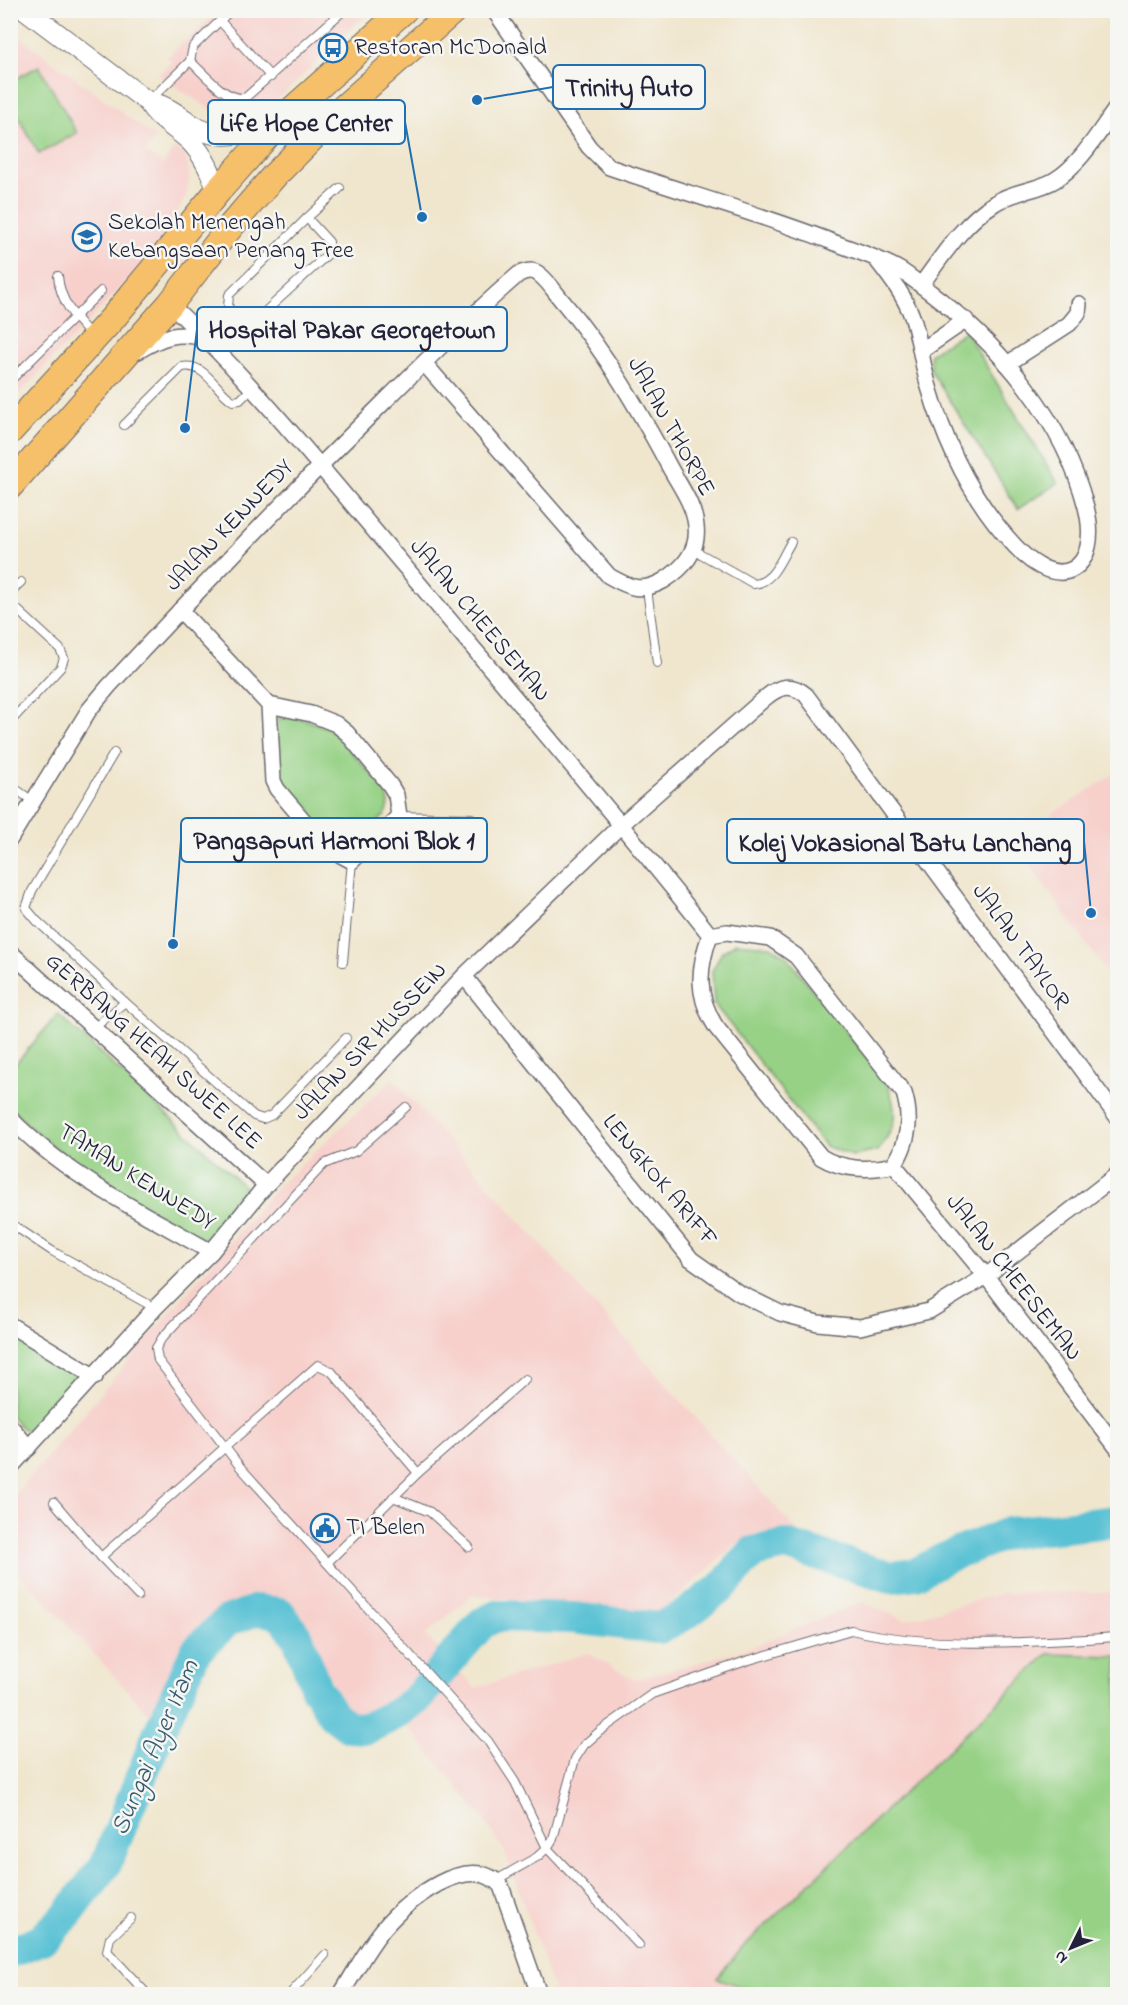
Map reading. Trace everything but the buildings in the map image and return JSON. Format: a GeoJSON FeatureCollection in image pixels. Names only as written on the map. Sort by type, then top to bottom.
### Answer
{"type":"FeatureCollection","features":[{"type":"Feature","properties":{"kind":"highway"},"geometry":{"type":"LineString","coordinates":[[10,431],[112,320],[218,191],[282,119],[404,10]]}},
{"type":"Feature","properties":{"kind":"highway"},"geometry":{"type":"LineString","coordinates":[[10,486],[122,361],[170,304],[231,225],[274,176],[332,118],[454,10]]}},
{"type":"Feature","properties":{"kind":"highway"},"geometry":{"type":"LineString","coordinates":[[112,320],[145,305],[170,304]]}},
{"type":"Feature","properties":{"kind":"street"},"geometry":{"type":"LineString","coordinates":[[26,10],[148,102],[157,116],[189,141],[202,155],[218,191]]}},
{"type":"Feature","properties":{"kind":"street"},"geometry":{"type":"LineString","coordinates":[[494,10],[589,147],[609,167],[798,229],[876,259],[901,270],[966,320],[1007,364],[1062,443],[1087,508],[1090,546],[1086,557],[1076,567],[1064,572],[1051,573],[1030,562],[982,505],[959,468],[943,430],[904,298],[876,259]]}},
{"type":"Feature","properties":{"kind":"street"},"geometry":{"type":"LineString","coordinates":[[148,102],[165,106],[202,132],[220,137],[240,134],[282,119]]}},
{"type":"Feature","properties":{"kind":"street"},"geometry":{"type":"LineString","coordinates":[[921,285],[952,242],[970,222],[1005,198],[1054,180],[1079,157],[1118,106]]}},
{"type":"Feature","properties":{"kind":"street","name":"JALAN THORPE"},"geometry":{"type":"LineString","coordinates":[[519,274],[526,271],[540,274],[593,338],[646,423],[693,510],[696,526],[694,550]]}},
{"type":"Feature","properties":{"kind":"street","name":"JALAN KENNEDY"},"geometry":{"type":"LineString","coordinates":[[10,839],[89,710],[180,610],[319,466],[519,274]]}},
{"type":"Feature","properties":{"kind":"street","name":"JALAN CHEESEMAN"},"geometry":{"type":"LineString","coordinates":[[170,304],[208,340],[319,466],[622,824],[710,935]]}},
{"type":"Feature","properties":{"kind":"street"},"geometry":{"type":"LineString","coordinates":[[1007,364],[1069,324],[1078,313],[1079,304]]}},
{"type":"Feature","properties":{"kind":"street"},"geometry":{"type":"LineString","coordinates":[[921,351],[966,320]]}},
{"type":"Feature","properties":{"kind":"street"},"geometry":{"type":"LineString","coordinates":[[122,361],[164,336],[190,334],[208,340]]}},
{"type":"Feature","properties":{"kind":"street"},"geometry":{"type":"LineString","coordinates":[[424,363],[600,568],[616,580],[639,589],[647,589],[672,575],[694,550]]}},
{"type":"Feature","properties":{"kind":"street"},"geometry":{"type":"LineString","coordinates":[[180,610],[269,705],[311,714],[336,724],[347,733],[390,785],[396,795],[399,816],[352,861],[326,847],[277,789],[273,781],[269,705]]}},
{"type":"Feature","properties":{"kind":"street","name":"JALAN SIR HUSSEIN"},"geometry":{"type":"LineString","coordinates":[[10,1468],[155,1308],[211,1252],[266,1185],[464,976],[622,824],[774,690],[788,686],[798,688]]}},
{"type":"Feature","properties":{"kind":"street","name":"JALAN TAYLOR"},"geometry":{"type":"LineString","coordinates":[[798,688],[814,704],[1118,1118]]}},
{"type":"Feature","properties":{"kind":"street"},"geometry":{"type":"LineString","coordinates":[[727,932],[770,938],[796,956],[904,1093],[909,1114],[907,1140],[894,1165],[849,1168],[833,1164],[807,1142],[707,1014],[702,1003],[700,974],[710,935],[727,932]]}},
{"type":"Feature","properties":{"kind":"street","name":"GERBANG HEAH SWEE LEE"},"geometry":{"type":"LineString","coordinates":[[10,952],[266,1185]]}},
{"type":"Feature","properties":{"kind":"street","name":"LENGKOK ARIFF"},"geometry":{"type":"LineString","coordinates":[[464,976],[676,1243],[709,1274],[739,1293],[780,1313],[818,1323],[860,1327],[928,1311],[986,1276],[1118,1174]]}},
{"type":"Feature","properties":{"kind":"street","name":"TAMAN KENNEDY"},"geometry":{"type":"LineString","coordinates":[[10,1118],[49,1154],[80,1175],[211,1252]]}},
{"type":"Feature","properties":{"kind":"street","name":"JALAN CHEESEMAN"},"geometry":{"type":"LineString","coordinates":[[894,1165],[986,1276],[1118,1449]]}},
{"type":"Feature","properties":{"kind":"street"},"geometry":{"type":"LineString","coordinates":[[10,1325],[94,1377]]}},
{"type":"Feature","properties":{"kind":"street"},"geometry":{"type":"LineString","coordinates":[[10,1426],[29,1448]]}},
{"type":"Feature","properties":{"kind":"street"},"geometry":{"type":"LineString","coordinates":[[341,1995],[384,1928],[406,1905],[459,1875],[482,1873],[496,1880],[506,1898],[539,1995]]}},
{"type":"Feature","properties":{"kind":"lane"},"geometry":{"type":"LineString","coordinates":[[148,102],[190,61],[194,47],[231,10]]}},
{"type":"Feature","properties":{"kind":"lane"},"geometry":{"type":"LineString","coordinates":[[190,61],[222,90],[239,98],[249,95],[344,10]]}},
{"type":"Feature","properties":{"kind":"lane"},"geometry":{"type":"LineString","coordinates":[[221,22],[271,77]]}},
{"type":"Feature","properties":{"kind":"lane"},"geometry":{"type":"LineString","coordinates":[[247,328],[228,307],[228,295],[340,188]]}},
{"type":"Feature","properties":{"kind":"lane"},"geometry":{"type":"LineString","coordinates":[[219,354],[331,250],[329,242],[307,218]]}},
{"type":"Feature","properties":{"kind":"lane"},"geometry":{"type":"LineString","coordinates":[[58,276],[59,290],[74,316],[95,339]]}},
{"type":"Feature","properties":{"kind":"lane"},"geometry":{"type":"LineString","coordinates":[[10,381],[101,291]]}},
{"type":"Feature","properties":{"kind":"lane"},"geometry":{"type":"LineString","coordinates":[[124,425],[182,367],[191,365],[202,370],[233,401],[240,399],[251,389]]}},
{"type":"Feature","properties":{"kind":"lane"},"geometry":{"type":"LineString","coordinates":[[694,550],[746,580],[763,583],[770,578],[791,542]]}},
{"type":"Feature","properties":{"kind":"lane"},"geometry":{"type":"LineString","coordinates":[[10,592],[21,582]]}},
{"type":"Feature","properties":{"kind":"lane"},"geometry":{"type":"LineString","coordinates":[[647,589],[657,663]]}},
{"type":"Feature","properties":{"kind":"lane"},"geometry":{"type":"LineString","coordinates":[[10,603],[60,649],[64,658],[61,667],[10,722]]}},
{"type":"Feature","properties":{"kind":"lane"},"geometry":{"type":"LineString","coordinates":[[114,753],[32,891],[26,908],[37,921],[125,1002],[258,1119],[272,1115],[346,1038]]}},
{"type":"Feature","properties":{"kind":"lane"},"geometry":{"type":"LineString","coordinates":[[10,785],[34,802]]}},
{"type":"Feature","properties":{"kind":"lane"},"geometry":{"type":"LineString","coordinates":[[399,816],[472,818]]}},
{"type":"Feature","properties":{"kind":"lane"},"geometry":{"type":"LineString","coordinates":[[342,962],[352,861]]}},
{"type":"Feature","properties":{"kind":"lane"},"geometry":{"type":"LineString","coordinates":[[94,1028],[125,1002]]}},
{"type":"Feature","properties":{"kind":"lane"},"geometry":{"type":"LineString","coordinates":[[406,1107],[356,1150],[324,1164],[162,1338],[156,1348],[158,1360],[241,1468],[452,1701],[502,1760],[548,1848],[639,1945]]}},
{"type":"Feature","properties":{"kind":"lane"},"geometry":{"type":"LineString","coordinates":[[10,1223],[52,1251],[155,1308]]}},
{"type":"Feature","properties":{"kind":"lane"},"geometry":{"type":"LineString","coordinates":[[101,1557],[310,1370],[322,1366],[331,1371],[418,1473]]}},
{"type":"Feature","properties":{"kind":"lane"},"geometry":{"type":"LineString","coordinates":[[327,1563],[418,1473],[525,1379]]}},
{"type":"Feature","properties":{"kind":"lane"},"geometry":{"type":"LineString","coordinates":[[393,1497],[430,1512],[469,1547]]}},
{"type":"Feature","properties":{"kind":"lane"},"geometry":{"type":"LineString","coordinates":[[54,1502],[138,1596]]}},
{"type":"Feature","properties":{"kind":"lane"},"geometry":{"type":"LineString","coordinates":[[496,1880],[537,1857],[548,1848],[554,1839],[569,1773],[584,1746],[600,1731],[664,1688],[851,1630],[878,1637],[994,1644],[1118,1637]]}},
{"type":"Feature","properties":{"kind":"lane"},"geometry":{"type":"LineString","coordinates":[[131,1918],[111,1938],[107,1952],[147,1995]]}},
{"type":"Feature","properties":{"kind":"lane"},"geometry":{"type":"LineString","coordinates":[[290,1995],[325,1955]]}},
{"type":"Feature","properties":{"kind":"shaded area"},"geometry":{"type":"Polygon","coordinates":[[[220,11],[370,11],[254,122],[223,118],[158,75],[172,61],[167,57],[220,11]]]}},
{"type":"Feature","properties":{"kind":"shaded area","name":"Sekolah Menengah Kebangsaan Penang Free"},"geometry":{"type":"Polygon","coordinates":[[[10,30],[155,137],[145,152],[163,164],[175,148],[185,155],[190,173],[187,194],[149,258],[11,402],[10,30]]]}},
{"type":"Feature","properties":{"kind":"shaded area"},"geometry":{"type":"Polygon","coordinates":[[[1117,772],[1117,986],[1012,840],[1117,772]]]}},
{"type":"Feature","properties":{"kind":"shaded area"},"geometry":{"type":"Polygon","coordinates":[[[393,1079],[799,1533],[759,1533],[735,1545],[660,1613],[627,1613],[473,1595],[425,1635],[475,1688],[588,1653],[634,1680],[744,1650],[862,1602],[905,1620],[1003,1593],[1117,1592],[1117,1994],[555,1994],[505,1852],[485,1821],[417,1737],[386,1704],[369,1714],[357,1716],[345,1708],[305,1627],[293,1609],[261,1596],[220,1611],[182,1645],[154,1720],[11,1563],[11,1499],[276,1188],[393,1079]]]}},
{"type":"Feature","properties":{"kind":"green space"},"geometry":{"type":"Polygon","coordinates":[[[39,66],[77,133],[39,154],[11,104],[10,82],[39,66]]]}},
{"type":"Feature","properties":{"kind":"green space"},"geometry":{"type":"Polygon","coordinates":[[[965,331],[1058,483],[1018,509],[931,371],[930,354],[965,331]]]}},
{"type":"Feature","properties":{"kind":"green space"},"geometry":{"type":"Polygon","coordinates":[[[288,714],[329,728],[386,790],[389,803],[385,815],[353,846],[340,848],[307,817],[286,789],[279,766],[277,732],[281,715],[288,714]]]}},
{"type":"Feature","properties":{"kind":"green space"},"geometry":{"type":"Polygon","coordinates":[[[736,943],[771,946],[787,957],[888,1085],[894,1105],[894,1120],[889,1134],[878,1151],[853,1156],[825,1146],[714,1004],[712,971],[722,952],[736,943]]]}},
{"type":"Feature","properties":{"kind":"green space"},"geometry":{"type":"Polygon","coordinates":[[[58,1014],[244,1186],[245,1197],[214,1240],[208,1241],[188,1232],[94,1176],[50,1144],[11,1107],[11,1069],[58,1014]]]}},
{"type":"Feature","properties":{"kind":"green space"},"geometry":{"type":"Polygon","coordinates":[[[10,1334],[80,1377],[81,1382],[39,1429],[34,1431],[26,1430],[11,1416],[10,1334]]]}},
{"type":"Feature","properties":{"kind":"green space"},"geometry":{"type":"Polygon","coordinates":[[[1048,1654],[1117,1656],[1117,1994],[760,1994],[717,1978],[742,1948],[1048,1654]]]}},
{"type":"Feature","properties":{"kind":"waterway","name":"Sungai Ayer Itam"},"geometry":{"type":"LineString","coordinates":[[10,1952],[42,1939],[67,1915],[106,1864],[160,1730],[196,1651],[227,1621],[257,1610],[280,1613],[298,1638],[316,1688],[333,1715],[349,1727],[367,1728],[396,1714],[416,1700],[482,1623],[497,1616],[573,1618],[659,1628],[686,1614],[722,1587],[753,1552],[786,1545],[891,1577],[915,1574],[943,1559],[1008,1533],[1118,1521]]}},
{"type":"Feature","properties":{"kind":"place","name":"Restoran McDonald"},"geometry":{"type":"Point","coordinates":[333,48]}},
{"type":"Feature","properties":{"kind":"place","name":"Trinity Auto"},"geometry":{"type":"Point","coordinates":[477,100]}},
{"type":"Feature","properties":{"kind":"place","name":"Life Hope Center"},"geometry":{"type":"Point","coordinates":[422,217]}},
{"type":"Feature","properties":{"kind":"place","name":"Sekolah Menengah Kebangsaan Penang Free"},"geometry":{"type":"Point","coordinates":[87,237]}},
{"type":"Feature","properties":{"kind":"place","name":"Hospital Pakar Georgetown"},"geometry":{"type":"Point","coordinates":[185,428]}},
{"type":"Feature","properties":{"kind":"place","name":"Kolej Vokasional Batu Lanchang"},"geometry":{"type":"Point","coordinates":[1091,913]}},
{"type":"Feature","properties":{"kind":"place","name":"Pangsapuri Harmoni Blok 1"},"geometry":{"type":"Point","coordinates":[173,944]}},
{"type":"Feature","properties":{"kind":"place","name":"TI Belen"},"geometry":{"type":"Point","coordinates":[325,1528]}}]}
